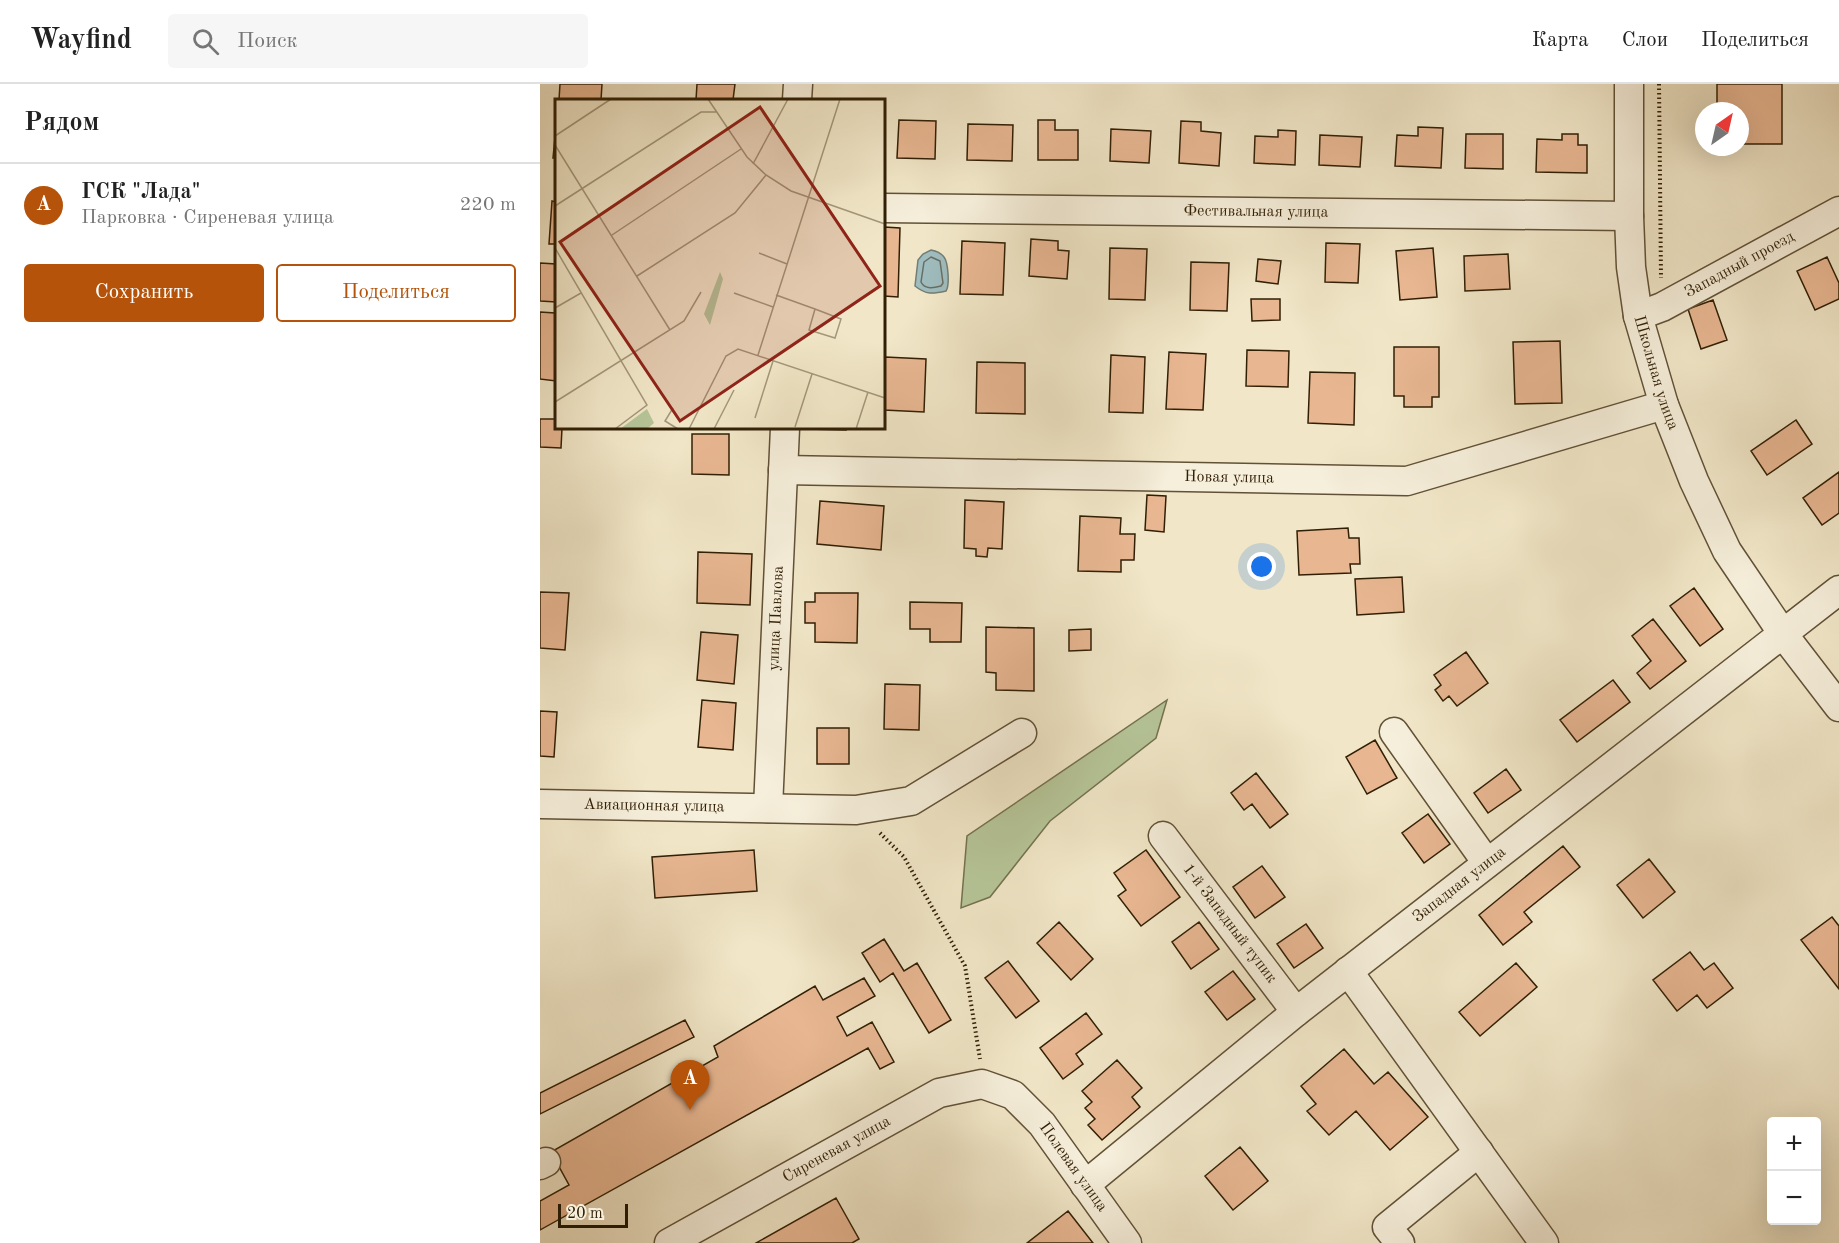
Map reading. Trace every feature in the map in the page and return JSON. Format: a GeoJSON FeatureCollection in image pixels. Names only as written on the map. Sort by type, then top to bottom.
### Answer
{"type":"FeatureCollection","features":[{"type":"Feature","properties":{"kind":"street"},"geometry":{"type":"LineString","coordinates":[[797,99],[798,84]]}},
{"type":"Feature","properties":{"kind":"street","name":"Школьная улица"},"geometry":{"type":"LineString","coordinates":[[1629,84],[1630,267],[1650,312],[1664,405],[1694,481],[1727,551],[1783,634],[1839,707]]}},
{"type":"Feature","properties":{"kind":"street","name":"Фестивальная улица"},"geometry":{"type":"LineString","coordinates":[[885,208],[1629,216]]}},
{"type":"Feature","properties":{"kind":"street","name":"Западный проезд"},"geometry":{"type":"LineString","coordinates":[[1650,312],[1839,211]]}},
{"type":"Feature","properties":{"kind":"street","name":"Новая улица"},"geometry":{"type":"LineString","coordinates":[[783,470],[1407,481],[1664,405]]}},
{"type":"Feature","properties":{"kind":"street","name":"улица Павлова"},"geometry":{"type":"LineString","coordinates":[[768,808],[785,429]]}},
{"type":"Feature","properties":{"kind":"street","name":"Западная улица"},"geometry":{"type":"LineString","coordinates":[[1085,1185],[1296,1012],[1839,590]]}},
{"type":"Feature","properties":{"kind":"street"},"geometry":{"type":"LineString","coordinates":[[1394,732],[1487,863]]}},
{"type":"Feature","properties":{"kind":"street","name":"Авиационная улица"},"geometry":{"type":"LineString","coordinates":[[540,804],[856,810],[911,801],[1022,734]]}},
{"type":"Feature","properties":{"kind":"street","name":"1-й Западный тупик"},"geometry":{"type":"LineString","coordinates":[[1163,836],[1296,1012]]}},
{"type":"Feature","properties":{"kind":"street"},"geometry":{"type":"LineString","coordinates":[[1348,971],[1544,1243]]}},
{"type":"Feature","properties":{"kind":"street","name":"Полевая улица"},"geometry":{"type":"LineString","coordinates":[[982,1084],[1013,1095],[1042,1124],[1127,1243]]}},
{"type":"Feature","properties":{"kind":"street","name":"Сиреневая улица"},"geometry":{"type":"LineString","coordinates":[[669,1243],[939,1093],[982,1084]]}},
{"type":"Feature","properties":{"kind":"street"},"geometry":{"type":"LineString","coordinates":[[1400,1243],[1387,1227],[1479,1152]]}},
{"type":"Feature","properties":{"kind":"path"},"geometry":{"type":"LineString","coordinates":[[1650,312],[1659,84]]}},
{"type":"Feature","properties":{"kind":"path"},"geometry":{"type":"LineString","coordinates":[[856,810],[904,857],[965,966],[979,1045],[982,1084]]}},
{"type":"Feature","properties":{"kind":"green space"},"geometry":{"type":"Polygon","coordinates":[[[1167,700],[1156,738],[1050,821],[990,897],[961,908],[967,836],[1167,700]]]}},
{"type":"Feature","properties":{"kind":"water"},"geometry":{"type":"Polygon","coordinates":[[[931,250],[940,253],[945,260],[948,279],[946,291],[930,293],[915,286],[918,260],[931,250]]]}},
{"type":"Feature","properties":{"kind":"building"},"geometry":{"type":"Polygon","coordinates":[[[560,84],[602,84],[601,99],[559,99],[560,84]]]}},
{"type":"Feature","properties":{"kind":"building"},"geometry":{"type":"Polygon","coordinates":[[[697,84],[735,84],[733,99],[696,99],[697,84]]]}},
{"type":"Feature","properties":{"kind":"building"},"geometry":{"type":"Polygon","coordinates":[[[1717,84],[1782,84],[1782,144],[1749,144],[1749,102],[1717,102],[1717,84]]]}},
{"type":"Feature","properties":{"kind":"building"},"geometry":{"type":"Polygon","coordinates":[[[899,120],[936,121],[935,159],[897,158],[899,120]]]}},
{"type":"Feature","properties":{"kind":"building"},"geometry":{"type":"Polygon","coordinates":[[[1038,120],[1055,120],[1055,130],[1078,130],[1078,160],[1038,160],[1038,120]]]}},
{"type":"Feature","properties":{"kind":"building"},"geometry":{"type":"Polygon","coordinates":[[[1181,121],[1201,122],[1201,131],[1221,133],[1219,166],[1179,163],[1181,121]]]}},
{"type":"Feature","properties":{"kind":"building"},"geometry":{"type":"Polygon","coordinates":[[[968,124],[1013,125],[1012,161],[967,160],[968,124]]]}},
{"type":"Feature","properties":{"kind":"building"},"geometry":{"type":"Polygon","coordinates":[[[1418,127],[1443,128],[1441,168],[1395,166],[1397,135],[1418,136],[1418,127]]]}},
{"type":"Feature","properties":{"kind":"building"},"geometry":{"type":"Polygon","coordinates":[[[1111,129],[1151,131],[1149,163],[1110,161],[1111,129]]]}},
{"type":"Feature","properties":{"kind":"building"},"geometry":{"type":"Polygon","coordinates":[[[1278,130],[1296,131],[1295,165],[1254,163],[1255,136],[1278,137],[1278,130]]]}},
{"type":"Feature","properties":{"kind":"building"},"geometry":{"type":"Polygon","coordinates":[[[1466,134],[1503,134],[1503,169],[1465,168],[1466,134]]]}},
{"type":"Feature","properties":{"kind":"building"},"geometry":{"type":"Polygon","coordinates":[[[1562,134],[1578,134],[1578,145],[1587,145],[1587,173],[1536,172],[1537,139],[1562,140],[1562,134]]]}},
{"type":"Feature","properties":{"kind":"building"},"geometry":{"type":"Polygon","coordinates":[[[1320,135],[1362,137],[1360,167],[1319,165],[1320,135]]]}},
{"type":"Feature","properties":{"kind":"building"},"geometry":{"type":"Polygon","coordinates":[[[552,201],[555,202],[555,244],[549,244],[552,201]]]}},
{"type":"Feature","properties":{"kind":"building"},"geometry":{"type":"Polygon","coordinates":[[[885,227],[900,228],[898,297],[885,296],[885,227]]]}},
{"type":"Feature","properties":{"kind":"building"},"geometry":{"type":"Polygon","coordinates":[[[1031,239],[1058,241],[1058,250],[1069,251],[1067,279],[1029,276],[1031,239]]]}},
{"type":"Feature","properties":{"kind":"building"},"geometry":{"type":"Polygon","coordinates":[[[962,241],[1005,243],[1003,295],[960,294],[962,241]]]}},
{"type":"Feature","properties":{"kind":"building"},"geometry":{"type":"Polygon","coordinates":[[[1326,243],[1360,244],[1358,283],[1325,282],[1326,243]]]}},
{"type":"Feature","properties":{"kind":"building"},"geometry":{"type":"Polygon","coordinates":[[[1110,248],[1147,249],[1145,300],[1109,299],[1110,248]]]}},
{"type":"Feature","properties":{"kind":"building"},"geometry":{"type":"Polygon","coordinates":[[[1433,248],[1437,297],[1400,300],[1396,251],[1433,248]]]}},
{"type":"Feature","properties":{"kind":"building"},"geometry":{"type":"Polygon","coordinates":[[[1508,254],[1510,289],[1465,291],[1464,256],[1508,254]]]}},
{"type":"Feature","properties":{"kind":"building"},"geometry":{"type":"Polygon","coordinates":[[[1827,257],[1839,283],[1839,299],[1815,310],[1797,271],[1827,257]]]}},
{"type":"Feature","properties":{"kind":"building"},"geometry":{"type":"Polygon","coordinates":[[[1258,259],[1281,261],[1278,284],[1256,281],[1258,259]]]}},
{"type":"Feature","properties":{"kind":"building"},"geometry":{"type":"Polygon","coordinates":[[[1191,262],[1229,263],[1227,311],[1190,310],[1191,262]]]}},
{"type":"Feature","properties":{"kind":"building"},"geometry":{"type":"Polygon","coordinates":[[[540,263],[555,264],[555,302],[540,301],[540,263]]]}},
{"type":"Feature","properties":{"kind":"building"},"geometry":{"type":"Polygon","coordinates":[[[1251,299],[1280,299],[1280,320],[1252,321],[1251,299]]]}},
{"type":"Feature","properties":{"kind":"building"},"geometry":{"type":"Polygon","coordinates":[[[1713,300],[1727,340],[1701,349],[1688,309],[1713,300]]]}},
{"type":"Feature","properties":{"kind":"building"},"geometry":{"type":"Polygon","coordinates":[[[540,312],[555,313],[555,381],[540,379],[540,312]]]}},
{"type":"Feature","properties":{"kind":"building"},"geometry":{"type":"Polygon","coordinates":[[[1560,341],[1562,403],[1515,404],[1513,342],[1560,341]]]}},
{"type":"Feature","properties":{"kind":"building"},"geometry":{"type":"Polygon","coordinates":[[[1394,347],[1439,347],[1439,397],[1432,397],[1432,407],[1404,407],[1404,396],[1394,396],[1394,347]]]}},
{"type":"Feature","properties":{"kind":"building"},"geometry":{"type":"Polygon","coordinates":[[[1247,350],[1289,351],[1288,387],[1246,386],[1247,350]]]}},
{"type":"Feature","properties":{"kind":"building"},"geometry":{"type":"Polygon","coordinates":[[[1169,352],[1206,354],[1203,410],[1166,409],[1169,352]]]}},
{"type":"Feature","properties":{"kind":"building"},"geometry":{"type":"Polygon","coordinates":[[[1111,355],[1145,357],[1143,413],[1109,412],[1111,355]]]}},
{"type":"Feature","properties":{"kind":"building"},"geometry":{"type":"Polygon","coordinates":[[[885,357],[926,359],[924,412],[885,410],[885,357]]]}},
{"type":"Feature","properties":{"kind":"building"},"geometry":{"type":"Polygon","coordinates":[[[977,362],[1025,363],[1025,414],[976,413],[977,362]]]}},
{"type":"Feature","properties":{"kind":"building"},"geometry":{"type":"Polygon","coordinates":[[[1310,372],[1355,373],[1354,425],[1308,423],[1310,372]]]}},
{"type":"Feature","properties":{"kind":"building"},"geometry":{"type":"Polygon","coordinates":[[[540,419],[555,419],[555,429],[562,429],[561,448],[540,447],[540,419]]]}},
{"type":"Feature","properties":{"kind":"building"},"geometry":{"type":"Polygon","coordinates":[[[1796,420],[1812,444],[1767,475],[1751,451],[1796,420]]]}},
{"type":"Feature","properties":{"kind":"building"},"geometry":{"type":"Polygon","coordinates":[[[692,434],[729,434],[729,475],[692,474],[692,434]]]}},
{"type":"Feature","properties":{"kind":"building"},"geometry":{"type":"Polygon","coordinates":[[[1839,472],[1839,513],[1822,525],[1803,498],[1839,472]]]}},
{"type":"Feature","properties":{"kind":"building"},"geometry":{"type":"Polygon","coordinates":[[[1147,495],[1166,496],[1164,532],[1145,530],[1147,495]]]}},
{"type":"Feature","properties":{"kind":"building"},"geometry":{"type":"Polygon","coordinates":[[[965,500],[1004,502],[1002,549],[988,548],[987,557],[976,556],[976,549],[964,548],[965,500]]]}},
{"type":"Feature","properties":{"kind":"building"},"geometry":{"type":"Polygon","coordinates":[[[820,501],[884,506],[881,550],[817,544],[820,501]]]}},
{"type":"Feature","properties":{"kind":"building"},"geometry":{"type":"Polygon","coordinates":[[[1080,516],[1121,518],[1120,534],[1135,534],[1134,560],[1121,560],[1121,572],[1078,571],[1080,516]]]}},
{"type":"Feature","properties":{"kind":"building"},"geometry":{"type":"Polygon","coordinates":[[[1348,528],[1349,538],[1359,538],[1360,564],[1350,564],[1351,573],[1299,575],[1297,531],[1348,528]]]}},
{"type":"Feature","properties":{"kind":"building"},"geometry":{"type":"Polygon","coordinates":[[[698,552],[752,554],[750,605],[697,603],[698,552]]]}},
{"type":"Feature","properties":{"kind":"building"},"geometry":{"type":"Polygon","coordinates":[[[1402,577],[1404,612],[1357,615],[1355,579],[1402,577]]]}},
{"type":"Feature","properties":{"kind":"building"},"geometry":{"type":"Polygon","coordinates":[[[1694,588],[1723,629],[1700,646],[1670,606],[1694,588]]]}},
{"type":"Feature","properties":{"kind":"building"},"geometry":{"type":"Polygon","coordinates":[[[540,592],[569,593],[565,650],[540,648],[540,592]]]}},
{"type":"Feature","properties":{"kind":"building"},"geometry":{"type":"Polygon","coordinates":[[[815,593],[858,593],[857,643],[815,642],[815,623],[805,623],[805,602],[815,602],[815,593]]]}},
{"type":"Feature","properties":{"kind":"building"},"geometry":{"type":"Polygon","coordinates":[[[910,602],[962,603],[961,642],[930,642],[930,629],[910,629],[910,602]]]}},
{"type":"Feature","properties":{"kind":"building"},"geometry":{"type":"Polygon","coordinates":[[[1653,619],[1686,661],[1650,689],[1637,673],[1651,661],[1632,636],[1653,619]]]}},
{"type":"Feature","properties":{"kind":"building"},"geometry":{"type":"Polygon","coordinates":[[[986,627],[1034,628],[1034,691],[996,690],[996,673],[986,672],[986,627]]]}},
{"type":"Feature","properties":{"kind":"building"},"geometry":{"type":"Polygon","coordinates":[[[1091,629],[1091,650],[1069,651],[1069,630],[1091,629]]]}},
{"type":"Feature","properties":{"kind":"building"},"geometry":{"type":"Polygon","coordinates":[[[701,632],[738,635],[734,684],[697,680],[701,632]]]}},
{"type":"Feature","properties":{"kind":"building"},"geometry":{"type":"Polygon","coordinates":[[[1466,652],[1488,683],[1457,706],[1449,696],[1443,701],[1435,690],[1441,685],[1434,675],[1466,652]]]}},
{"type":"Feature","properties":{"kind":"building"},"geometry":{"type":"Polygon","coordinates":[[[1613,680],[1630,702],[1577,742],[1560,720],[1613,680]]]}},
{"type":"Feature","properties":{"kind":"building"},"geometry":{"type":"Polygon","coordinates":[[[885,684],[920,685],[919,730],[884,729],[885,684]]]}},
{"type":"Feature","properties":{"kind":"building"},"geometry":{"type":"Polygon","coordinates":[[[702,700],[736,703],[733,750],[698,747],[702,700]]]}},
{"type":"Feature","properties":{"kind":"building"},"geometry":{"type":"Polygon","coordinates":[[[540,711],[557,712],[554,757],[540,756],[540,711]]]}},
{"type":"Feature","properties":{"kind":"building"},"geometry":{"type":"Polygon","coordinates":[[[817,728],[849,728],[849,764],[817,764],[817,728]]]}},
{"type":"Feature","properties":{"kind":"building"},"geometry":{"type":"Polygon","coordinates":[[[1375,740],[1397,778],[1367,794],[1346,757],[1375,740]]]}},
{"type":"Feature","properties":{"kind":"building"},"geometry":{"type":"Polygon","coordinates":[[[1506,769],[1521,790],[1488,813],[1474,793],[1506,769]]]}},
{"type":"Feature","properties":{"kind":"building"},"geometry":{"type":"Polygon","coordinates":[[[1256,773],[1288,814],[1270,828],[1252,804],[1244,810],[1231,793],[1256,773]]]}},
{"type":"Feature","properties":{"kind":"building"},"geometry":{"type":"Polygon","coordinates":[[[1428,814],[1450,844],[1424,863],[1402,833],[1428,814]]]}},
{"type":"Feature","properties":{"kind":"building"},"geometry":{"type":"Polygon","coordinates":[[[1563,846],[1580,867],[1524,912],[1532,922],[1503,945],[1479,915],[1563,846]]]}},
{"type":"Feature","properties":{"kind":"building"},"geometry":{"type":"Polygon","coordinates":[[[754,850],[757,891],[655,898],[652,857],[754,850]]]}},
{"type":"Feature","properties":{"kind":"building"},"geometry":{"type":"Polygon","coordinates":[[[1146,850],[1180,897],[1141,926],[1118,896],[1126,890],[1114,873],[1146,850]]]}},
{"type":"Feature","properties":{"kind":"building"},"geometry":{"type":"Polygon","coordinates":[[[1649,859],[1675,892],[1643,918],[1617,885],[1649,859]]]}},
{"type":"Feature","properties":{"kind":"building"},"geometry":{"type":"Polygon","coordinates":[[[1262,866],[1285,897],[1255,918],[1233,887],[1262,866]]]}},
{"type":"Feature","properties":{"kind":"building"},"geometry":{"type":"Polygon","coordinates":[[[1832,917],[1839,926],[1839,989],[1801,940],[1832,917]]]}},
{"type":"Feature","properties":{"kind":"building"},"geometry":{"type":"Polygon","coordinates":[[[1059,922],[1093,959],[1071,980],[1037,943],[1059,922]]]}},
{"type":"Feature","properties":{"kind":"building"},"geometry":{"type":"Polygon","coordinates":[[[1199,922],[1219,949],[1191,969],[1172,942],[1199,922]]]}},
{"type":"Feature","properties":{"kind":"building"},"geometry":{"type":"Polygon","coordinates":[[[1306,924],[1323,948],[1294,968],[1277,944],[1306,924]]]}},
{"type":"Feature","properties":{"kind":"building"},"geometry":{"type":"Polygon","coordinates":[[[884,939],[904,971],[917,963],[951,1020],[929,1033],[893,973],[880,982],[862,953],[884,939]]]}},
{"type":"Feature","properties":{"kind":"building"},"geometry":{"type":"Polygon","coordinates":[[[1690,952],[1704,970],[1714,963],[1733,988],[1707,1008],[1697,995],[1677,1011],[1653,980],[1690,952]]]}},
{"type":"Feature","properties":{"kind":"building"},"geometry":{"type":"Polygon","coordinates":[[[1008,961],[1039,1001],[1016,1018],[985,978],[1008,961]]]}},
{"type":"Feature","properties":{"kind":"building"},"geometry":{"type":"Polygon","coordinates":[[[1516,963],[1537,987],[1480,1036],[1459,1012],[1516,963]]]}},
{"type":"Feature","properties":{"kind":"building"},"geometry":{"type":"Polygon","coordinates":[[[1233,971],[1255,999],[1227,1020],[1205,992],[1233,971]]]}},
{"type":"Feature","properties":{"kind":"building"},"geometry":{"type":"Polygon","coordinates":[[[864,978],[875,996],[837,1017],[847,1036],[872,1022],[894,1062],[880,1069],[868,1048],[540,1230],[540,1201],[569,1185],[551,1152],[718,1057],[714,1046],[815,986],[823,1000],[864,978]]]}},
{"type":"Feature","properties":{"kind":"building"},"geometry":{"type":"Polygon","coordinates":[[[1086,1013],[1102,1034],[1076,1054],[1083,1064],[1063,1079],[1040,1048],[1086,1013]]]}},
{"type":"Feature","properties":{"kind":"building"},"geometry":{"type":"Polygon","coordinates":[[[685,1020],[694,1037],[540,1114],[540,1093],[685,1020]]]}},
{"type":"Feature","properties":{"kind":"building"},"geometry":{"type":"Polygon","coordinates":[[[1344,1049],[1374,1084],[1388,1072],[1428,1117],[1390,1150],[1356,1111],[1329,1135],[1307,1111],[1316,1104],[1301,1086],[1344,1049]]]}},
{"type":"Feature","properties":{"kind":"building"},"geometry":{"type":"Polygon","coordinates":[[[1117,1060],[1142,1088],[1132,1097],[1140,1107],[1102,1140],[1088,1125],[1095,1119],[1085,1108],[1092,1102],[1082,1091],[1117,1060]]]}},
{"type":"Feature","properties":{"kind":"building"},"geometry":{"type":"Polygon","coordinates":[[[1240,1147],[1268,1181],[1233,1210],[1205,1176],[1240,1147]]]}},
{"type":"Feature","properties":{"kind":"building"},"geometry":{"type":"Polygon","coordinates":[[[836,1198],[859,1239],[852,1243],[756,1243],[836,1198]]]}},
{"type":"Feature","properties":{"kind":"building"},"geometry":{"type":"Polygon","coordinates":[[[1068,1211],[1093,1243],[1027,1243],[1068,1211]]]}},
{"type":"Feature","properties":{"kind":"place","name":"ГСК \"Лада\""},"geometry":{"type":"Point","coordinates":[690,1110]}}]}
